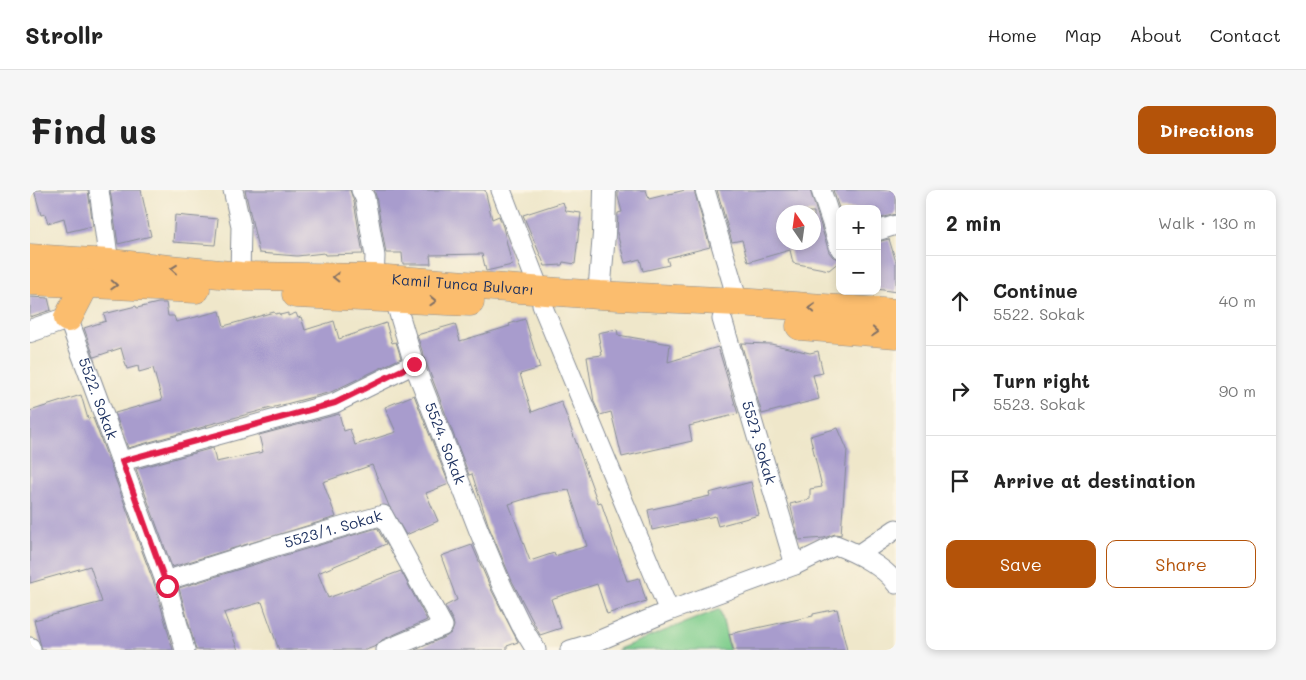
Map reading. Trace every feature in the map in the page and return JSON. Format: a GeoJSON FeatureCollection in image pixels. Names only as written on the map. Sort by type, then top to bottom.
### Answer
{"type":"FeatureCollection","features":[{"type":"Feature","properties":{"kind":"main road","name":"Kamil Tunca Bulvarı"},"geometry":{"type":"LineString","coordinates":[[30,258],[109,263],[240,276],[374,278],[541,297],[730,310],[852,301],[896,313]]}},
{"type":"Feature","properties":{"kind":"main road","name":"Kamil Tunca Bulvarı"},"geometry":{"type":"LineString","coordinates":[[30,280],[396,300],[599,295],[730,310],[896,334]]}},
{"type":"Feature","properties":{"kind":"main road"},"geometry":{"type":"LineString","coordinates":[[68,318],[86,283]]}},
{"type":"Feature","properties":{"kind":"street"},"geometry":{"type":"LineString","coordinates":[[99,190],[109,263]]}},
{"type":"Feature","properties":{"kind":"street"},"geometry":{"type":"LineString","coordinates":[[233,190],[241,226],[240,276]]}},
{"type":"Feature","properties":{"kind":"street"},"geometry":{"type":"LineString","coordinates":[[361,190],[375,256],[374,278]]}},
{"type":"Feature","properties":{"kind":"street"},"geometry":{"type":"LineString","coordinates":[[501,190],[541,297],[669,611]]}},
{"type":"Feature","properties":{"kind":"street"},"geometry":{"type":"LineString","coordinates":[[599,295],[604,234],[605,190]]}},
{"type":"Feature","properties":{"kind":"street","name":"5527. Sokak"},"geometry":{"type":"LineString","coordinates":[[705,190],[730,310],[795,565]]}},
{"type":"Feature","properties":{"kind":"street"},"geometry":{"type":"LineString","coordinates":[[821,190],[836,236]]}},
{"type":"Feature","properties":{"kind":"street"},"geometry":{"type":"LineString","coordinates":[[881,230],[896,225]]}},
{"type":"Feature","properties":{"kind":"street","name":"5524. Sokak"},"geometry":{"type":"LineString","coordinates":[[396,300],[414,364],[502,586],[521,625],[536,650]]}},
{"type":"Feature","properties":{"kind":"street"},"geometry":{"type":"LineString","coordinates":[[30,331],[68,318]]}},
{"type":"Feature","properties":{"kind":"street","name":"5522. Sokak"},"geometry":{"type":"LineString","coordinates":[[68,318],[165,581],[185,650]]}},
{"type":"Feature","properties":{"kind":"street"},"geometry":{"type":"LineString","coordinates":[[122,461],[335,403],[414,364]]}},
{"type":"Feature","properties":{"kind":"street","name":"5523/1. Sokak"},"geometry":{"type":"LineString","coordinates":[[165,581],[383,515],[443,626],[386,650]]}},
{"type":"Feature","properties":{"kind":"street"},"geometry":{"type":"LineString","coordinates":[[859,554],[896,529]]}},
{"type":"Feature","properties":{"kind":"street"},"geometry":{"type":"LineString","coordinates":[[570,650],[593,643],[669,611],[795,565],[836,545],[859,554],[892,578],[896,584]]}},
{"type":"Feature","properties":{"kind":"green space"},"geometry":{"type":"Polygon","coordinates":[[[720,609],[730,650],[616,650],[720,609]]]}},
{"type":"Feature","properties":{"kind":"building"},"geometry":{"type":"Polygon","coordinates":[[[34,190],[88,190],[93,226],[67,232],[64,218],[48,223],[45,214],[41,215],[34,190]]]}},
{"type":"Feature","properties":{"kind":"building"},"geometry":{"type":"Polygon","coordinates":[[[110,190],[141,190],[151,236],[118,244],[110,190]]]}},
{"type":"Feature","properties":{"kind":"building"},"geometry":{"type":"Polygon","coordinates":[[[245,190],[350,190],[354,202],[363,254],[325,255],[324,253],[297,256],[259,253],[245,190]]]}},
{"type":"Feature","properties":{"kind":"building"},"geometry":{"type":"Polygon","coordinates":[[[374,190],[485,190],[492,219],[499,216],[503,227],[512,265],[486,271],[482,254],[430,255],[431,264],[403,264],[402,253],[386,253],[374,190]]]}},
{"type":"Feature","properties":{"kind":"building"},"geometry":{"type":"Polygon","coordinates":[[[618,190],[646,190],[649,199],[685,190],[694,190],[710,247],[667,258],[669,265],[643,271],[640,259],[625,263],[617,233],[618,213],[622,212],[618,190]]]}},
{"type":"Feature","properties":{"kind":"building"},"geometry":{"type":"Polygon","coordinates":[[[717,190],[810,190],[815,205],[776,205],[776,250],[790,250],[748,262],[742,240],[732,242],[717,190]]]}},
{"type":"Feature","properties":{"kind":"building"},"geometry":{"type":"Polygon","coordinates":[[[833,190],[896,190],[896,214],[881,218],[881,205],[838,205],[833,190]]]}},
{"type":"Feature","properties":{"kind":"building"},"geometry":{"type":"Polygon","coordinates":[[[563,202],[566,211],[581,213],[575,264],[563,262],[562,265],[545,266],[523,215],[563,202]]]}},
{"type":"Feature","properties":{"kind":"building"},"geometry":{"type":"Polygon","coordinates":[[[175,215],[218,219],[215,245],[173,242],[175,215]]]}},
{"type":"Feature","properties":{"kind":"building"},"geometry":{"type":"Polygon","coordinates":[[[821,226],[829,252],[836,258],[836,264],[829,270],[793,263],[790,250],[821,250],[821,226]]]}},
{"type":"Feature","properties":{"kind":"building"},"geometry":{"type":"Polygon","coordinates":[[[889,239],[896,262],[896,292],[881,290],[881,241],[889,239]]]}},
{"type":"Feature","properties":{"kind":"building"},"geometry":{"type":"Polygon","coordinates":[[[30,297],[48,298],[51,310],[30,317],[30,297]]]}},
{"type":"Feature","properties":{"kind":"building"},"geometry":{"type":"Polygon","coordinates":[[[166,303],[168,316],[174,316],[176,322],[220,311],[224,326],[274,312],[280,315],[288,313],[288,316],[296,313],[298,318],[301,317],[305,330],[334,321],[339,339],[386,323],[392,343],[396,342],[401,358],[331,392],[128,448],[115,413],[162,400],[153,368],[139,372],[138,366],[127,369],[121,348],[94,357],[84,328],[106,321],[104,314],[166,303]]]}},
{"type":"Feature","properties":{"kind":"building"},"geometry":{"type":"Polygon","coordinates":[[[525,319],[540,368],[520,374],[532,412],[561,401],[598,503],[601,502],[627,581],[639,578],[646,601],[607,614],[597,584],[551,599],[561,628],[540,635],[512,581],[489,527],[472,474],[469,475],[417,335],[455,324],[460,341],[510,326],[509,324],[525,319]],[[569,490],[541,494],[509,504],[530,561],[554,553],[555,556],[587,546],[569,490]]]}},
{"type":"Feature","properties":{"kind":"building"},"geometry":{"type":"Polygon","coordinates":[[[617,329],[618,335],[670,344],[668,362],[718,347],[738,414],[689,426],[692,441],[622,457],[611,412],[600,415],[594,402],[587,357],[602,355],[598,333],[617,329]]]}},
{"type":"Feature","properties":{"kind":"building"},"geometry":{"type":"Polygon","coordinates":[[[741,343],[771,344],[810,353],[818,351],[823,373],[813,375],[819,399],[762,414],[741,343]]]}},
{"type":"Feature","properties":{"kind":"building"},"geometry":{"type":"Polygon","coordinates":[[[81,395],[88,419],[93,418],[156,589],[173,650],[42,650],[34,620],[102,602],[90,566],[30,583],[30,411],[81,395]]]}},
{"type":"Feature","properties":{"kind":"building"},"geometry":{"type":"Polygon","coordinates":[[[414,395],[449,484],[426,493],[438,521],[406,535],[389,506],[372,465],[323,482],[336,517],[172,567],[136,469],[213,448],[216,462],[263,452],[259,435],[339,414],[344,431],[350,429],[355,445],[396,432],[385,407],[414,395]]]}},
{"type":"Feature","properties":{"kind":"building"},"geometry":{"type":"Polygon","coordinates":[[[838,428],[847,449],[841,535],[835,534],[824,538],[799,540],[790,504],[810,499],[810,489],[822,487],[810,436],[838,428]]]}},
{"type":"Feature","properties":{"kind":"building"},"geometry":{"type":"Polygon","coordinates":[[[751,482],[759,515],[718,526],[715,516],[652,530],[648,510],[710,496],[709,493],[751,482]]]}},
{"type":"Feature","properties":{"kind":"building"},"geometry":{"type":"Polygon","coordinates":[[[377,528],[386,544],[318,573],[328,598],[401,571],[427,620],[382,640],[376,646],[366,650],[279,650],[262,602],[224,613],[238,650],[196,650],[179,588],[377,528]]]}},
{"type":"Feature","properties":{"kind":"building"},"geometry":{"type":"Polygon","coordinates":[[[472,545],[492,591],[518,642],[507,646],[507,650],[415,650],[452,632],[453,621],[445,606],[457,600],[441,556],[472,545]]]}},
{"type":"Feature","properties":{"kind":"building"},"geometry":{"type":"Polygon","coordinates":[[[837,609],[847,650],[733,650],[729,634],[837,609]]]}},
{"type":"Feature","properties":{"kind":"route"},"geometry":{"type":"LineString","coordinates":[[167,586],[122,461],[335,403],[414,364]]}}]}
